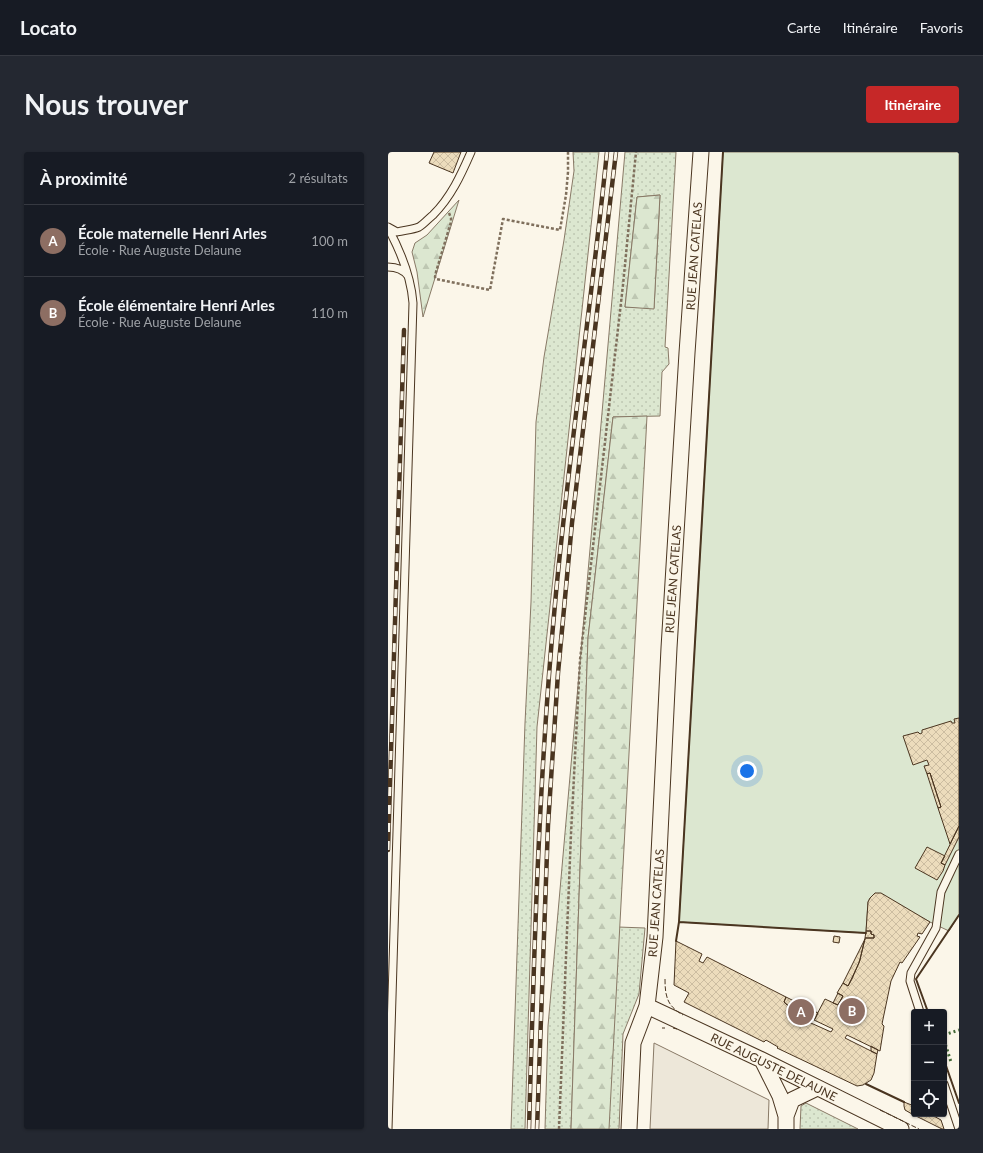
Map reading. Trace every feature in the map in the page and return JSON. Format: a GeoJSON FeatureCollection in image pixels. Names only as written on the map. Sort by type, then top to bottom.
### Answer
{"type":"FeatureCollection","features":[{"type":"Feature","properties":{"kind":"street","name":"RUE JEAN CATELAS"},"geometry":{"type":"LineString","coordinates":[[628,1129],[633,1043],[647,1006],[655,937],[669,648],[687,346],[701,152]]}},
{"type":"Feature","properties":{"kind":"street","name":"RUE AUGUSTE DELAUNE"},"geometry":{"type":"LineString","coordinates":[[647,1006],[762,1060],[894,1128]]}},
{"type":"Feature","properties":{"kind":"street"},"geometry":{"type":"LineString","coordinates":[[762,1060],[780,1096],[786,1122]]}},
{"type":"Feature","properties":{"kind":"street"},"geometry":{"type":"LineString","coordinates":[[786,1122],[792,1100],[817,1088]]}},
{"type":"Feature","properties":{"kind":"lane"},"geometry":{"type":"LineString","coordinates":[[388,227],[398,232],[419,227],[425,222],[452,193],[471,152]]}},
{"type":"Feature","properties":{"kind":"lane"},"geometry":{"type":"LineString","coordinates":[[388,227],[403,260],[410,280],[413,303],[388,1129]]}},
{"type":"Feature","properties":{"kind":"lane"},"geometry":{"type":"LineString","coordinates":[[388,266],[397,268],[404,272],[410,280]]}},
{"type":"Feature","properties":{"kind":"lane"},"geometry":{"type":"LineString","coordinates":[[919,1009],[910,981],[911,973],[936,928],[941,892],[959,854]]}},
{"type":"Feature","properties":{"kind":"lane"},"geometry":{"type":"LineString","coordinates":[[947,1093],[959,1129]]}},
{"type":"Feature","properties":{"kind":"path"},"geometry":{"type":"LineString","coordinates":[[442,205],[449,213],[451,222],[436,272],[436,279],[490,290],[504,219],[560,230],[566,195],[568,152]]}},
{"type":"Feature","properties":{"kind":"path"},"geometry":{"type":"LineString","coordinates":[[559,1129],[570,842],[580,660],[623,284],[636,152]]}},
{"type":"Feature","properties":{"kind":"green space"},"geometry":{"type":"Polygon","coordinates":[[[573,152],[599,152],[537,727],[525,1129],[511,1129],[525,723],[531,602],[536,422],[544,357],[574,171],[573,152]]]}},
{"type":"Feature","properties":{"kind":"green space"},"geometry":{"type":"Polygon","coordinates":[[[625,152],[676,152],[665,347],[668,348],[669,364],[662,372],[660,416],[613,417],[588,638],[571,1129],[545,1129],[548,1026],[625,152]],[[660,195],[637,197],[625,307],[654,308],[660,195]]]}},
{"type":"Feature","properties":{"kind":"green space"},"geometry":{"type":"Polygon","coordinates":[[[723,152],[959,152],[959,915],[949,931],[875,893],[868,902],[866,933],[679,922],[723,152]]]}},
{"type":"Feature","properties":{"kind":"green space"},"geometry":{"type":"Polygon","coordinates":[[[660,195],[654,309],[625,307],[637,197],[660,195]]]}},
{"type":"Feature","properties":{"kind":"green space"},"geometry":{"type":"Polygon","coordinates":[[[459,200],[423,317],[417,272],[412,252],[415,243],[427,235],[459,200]]]}},
{"type":"Feature","properties":{"kind":"green space"},"geometry":{"type":"Polygon","coordinates":[[[647,416],[609,1129],[571,1129],[588,638],[613,417],[647,416]]]}},
{"type":"Feature","properties":{"kind":"green space"},"geometry":{"type":"Polygon","coordinates":[[[618,927],[645,928],[639,994],[623,1034],[619,1129],[608,1129],[618,927]]]}},
{"type":"Feature","properties":{"kind":"green space"},"geometry":{"type":"Polygon","coordinates":[[[806,1103],[858,1129],[800,1129],[801,1106],[806,1103]]]}},
{"type":"Feature","properties":{"kind":"shaded area"},"geometry":{"type":"Polygon","coordinates":[[[654,1043],[769,1100],[768,1129],[650,1129],[654,1043]]]}},
{"type":"Feature","properties":{"kind":"building"},"geometry":{"type":"Polygon","coordinates":[[[434,152],[461,152],[453,173],[429,163],[434,152]]]}},
{"type":"Feature","properties":{"kind":"building"},"geometry":{"type":"Polygon","coordinates":[[[959,718],[959,826],[950,844],[938,808],[941,807],[930,773],[927,774],[924,766],[929,765],[927,760],[913,765],[903,736],[918,732],[920,734],[922,733],[922,730],[951,721],[952,723],[955,723],[954,719],[959,718]]]}},
{"type":"Feature","properties":{"kind":"building"},"geometry":{"type":"Polygon","coordinates":[[[930,773],[941,807],[938,808],[927,774],[930,773]]]}},
{"type":"Feature","properties":{"kind":"building"},"geometry":{"type":"Polygon","coordinates":[[[959,826],[959,837],[945,865],[941,863],[959,826]]]}},
{"type":"Feature","properties":{"kind":"building"},"geometry":{"type":"Polygon","coordinates":[[[927,847],[945,856],[941,863],[945,865],[943,871],[937,880],[915,868],[927,847]]]}},
{"type":"Feature","properties":{"kind":"building"},"geometry":{"type":"Polygon","coordinates":[[[875,893],[881,893],[930,922],[922,934],[918,933],[917,936],[920,937],[902,963],[900,962],[891,981],[882,1024],[884,1026],[880,1051],[847,1035],[845,1038],[877,1054],[874,1073],[871,1080],[863,1085],[857,1086],[777,1048],[778,1047],[766,1040],[764,1042],[684,1002],[689,993],[674,985],[676,941],[702,954],[699,961],[703,963],[707,957],[786,997],[784,1002],[793,1011],[793,1015],[831,1032],[833,1029],[814,1020],[825,999],[838,1005],[843,996],[837,993],[843,983],[848,986],[852,979],[860,960],[865,938],[874,938],[871,931],[866,931],[868,902],[875,893]]]}},
{"type":"Feature","properties":{"kind":"building"},"geometry":{"type":"Polygon","coordinates":[[[866,931],[871,931],[874,938],[865,938],[866,931]]]}},
{"type":"Feature","properties":{"kind":"building"},"geometry":{"type":"Polygon","coordinates":[[[834,936],[840,937],[839,943],[833,942],[834,936]]]}},
{"type":"Feature","properties":{"kind":"building"},"geometry":{"type":"Polygon","coordinates":[[[865,939],[859,963],[848,986],[843,983],[865,939]]]}},
{"type":"Feature","properties":{"kind":"building"},"geometry":{"type":"Polygon","coordinates":[[[838,993],[843,996],[838,1005],[833,1003],[838,993]]]}},
{"type":"Feature","properties":{"kind":"building"},"geometry":{"type":"Polygon","coordinates":[[[786,997],[818,1013],[815,1019],[789,1006],[784,1002],[786,997]]]}},
{"type":"Feature","properties":{"kind":"building"},"geometry":{"type":"Polygon","coordinates":[[[871,1046],[878,1050],[877,1054],[871,1051],[871,1046]]]}},
{"type":"Feature","properties":{"kind":"building"},"geometry":{"type":"Polygon","coordinates":[[[904,1102],[911,1105],[911,1113],[905,1110],[904,1102]]]}},
{"type":"Feature","properties":{"kind":"building"},"geometry":{"type":"Polygon","coordinates":[[[918,1117],[936,1117],[941,1120],[944,1129],[918,1117]]]}},
{"type":"Feature","properties":{"kind":"railway"},"geometry":{"type":"LineString","coordinates":[[529,1129],[538,861],[550,660],[568,482],[607,152]]}},
{"type":"Feature","properties":{"kind":"railway"},"geometry":{"type":"LineString","coordinates":[[537,1129],[548,825],[558,673],[572,523],[616,152]]}},
{"type":"Feature","properties":{"kind":"railway"},"geometry":{"type":"LineString","coordinates":[[388,850],[404,330]]}},
{"type":"Feature","properties":{"kind":"hedge"},"geometry":{"type":"LineString","coordinates":[[947,1034],[959,1030]]}},
{"type":"Feature","properties":{"kind":"hedge"},"geometry":{"type":"LineString","coordinates":[[946,1045],[951,1062]]}},
{"type":"Feature","properties":{"kind":"fence"},"geometry":{"type":"LineString","coordinates":[[665,979],[666,995],[668,1000],[673,1008],[683,1015]]}},
{"type":"Feature","properties":{"kind":"fence"},"geometry":{"type":"LineString","coordinates":[[673,1028],[677,1029]]}},
{"type":"Feature","properties":{"kind":"fence"},"geometry":{"type":"LineString","coordinates":[[880,1110],[919,1129]]}},
{"type":"Feature","properties":{"kind":"wall"},"geometry":{"type":"LineString","coordinates":[[723,152],[679,922],[866,933]]}},
{"type":"Feature","properties":{"kind":"wall"},"geometry":{"type":"LineString","coordinates":[[927,1009],[916,979],[959,915]]}},
{"type":"Feature","properties":{"kind":"wall"},"geometry":{"type":"LineString","coordinates":[[676,941],[679,922]]}},
{"type":"Feature","properties":{"kind":"wall"},"geometry":{"type":"LineString","coordinates":[[947,1069],[959,1103]]}},
{"type":"Feature","properties":{"kind":"wall"},"geometry":{"type":"LineString","coordinates":[[866,1084],[904,1102]]}},
{"type":"Feature","properties":{"kind":"place","name":"École élémentaire Henri Arles"},"geometry":{"type":"Point","coordinates":[852,1011]}},
{"type":"Feature","properties":{"kind":"place","name":"École maternelle Henri Arles"},"geometry":{"type":"Point","coordinates":[801,1012]}}]}
